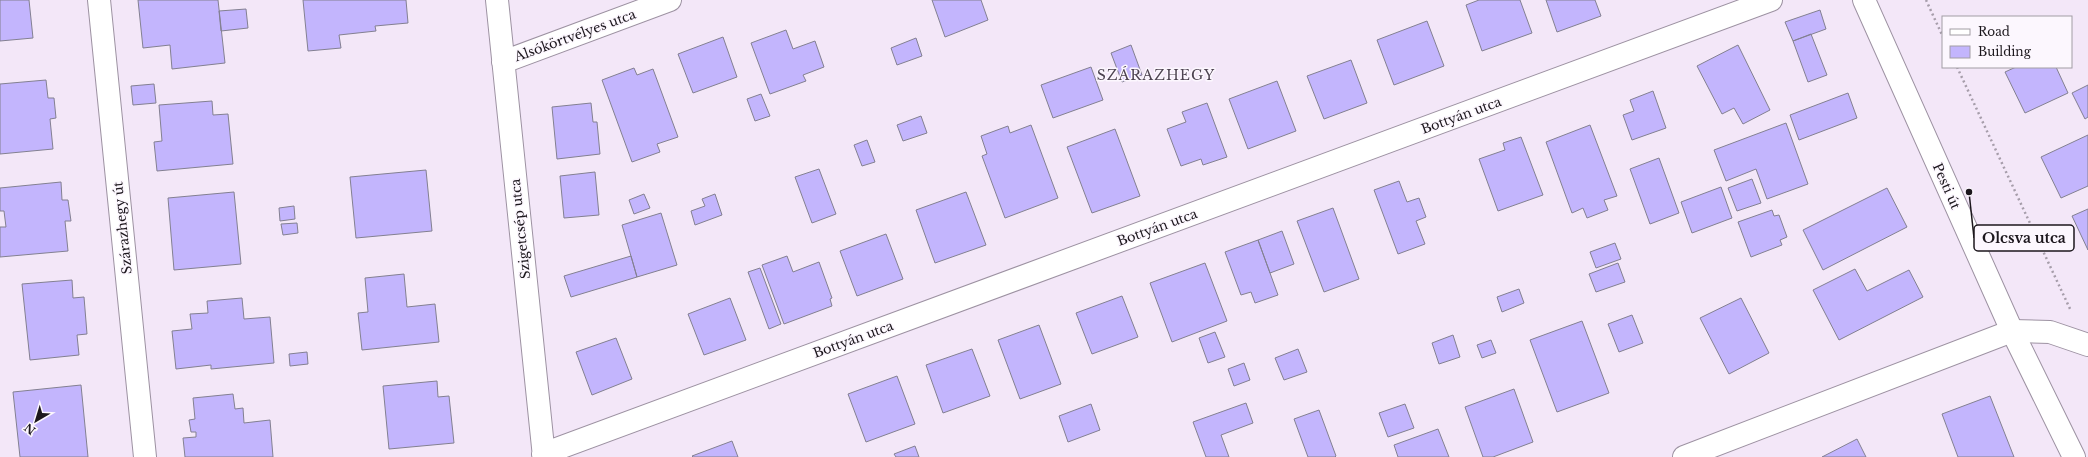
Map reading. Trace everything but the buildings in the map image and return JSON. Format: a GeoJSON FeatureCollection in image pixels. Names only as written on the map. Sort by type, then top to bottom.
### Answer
{"type":"FeatureCollection","features":[{"type":"Feature","properties":{"kind":"street","name":"Szárazhegy út"},"geometry":{"type":"LineString","coordinates":[[100,0],[145,457]]}},
{"type":"Feature","properties":{"kind":"street","name":"Szigetcsép utca"},"geometry":{"type":"LineString","coordinates":[[497,0],[544,455]]}},
{"type":"Feature","properties":{"kind":"street","name":"Alsókörtvélyes utca"},"geometry":{"type":"LineString","coordinates":[[503,62],[670,0]]}},
{"type":"Feature","properties":{"kind":"street","name":"Bottyán utca"},"geometry":{"type":"LineString","coordinates":[[544,455],[1771,0]]}},
{"type":"Feature","properties":{"kind":"street","name":"Pesti út"},"geometry":{"type":"LineString","coordinates":[[1864,0],[2012,331],[2074,457]]}},
{"type":"Feature","properties":{"kind":"street"},"geometry":{"type":"LineString","coordinates":[[1684,457],[2012,331],[2050,332],[2088,345]]}},
{"type":"Feature","properties":{"kind":"path"},"geometry":{"type":"LineString","coordinates":[[1926,0],[1942,35]]}},
{"type":"Feature","properties":{"kind":"path"},"geometry":{"type":"LineString","coordinates":[[1957,68],[2088,345]]}},
{"type":"Feature","properties":{"kind":"place","name":"Olcsva utca"},"geometry":{"type":"Point","coordinates":[1969,192]}},
{"type":"Feature","properties":{"kind":"district","name":"SZÁRAZHEGY"},"geometry":{"type":"Point","coordinates":[1156,75]}}]}
